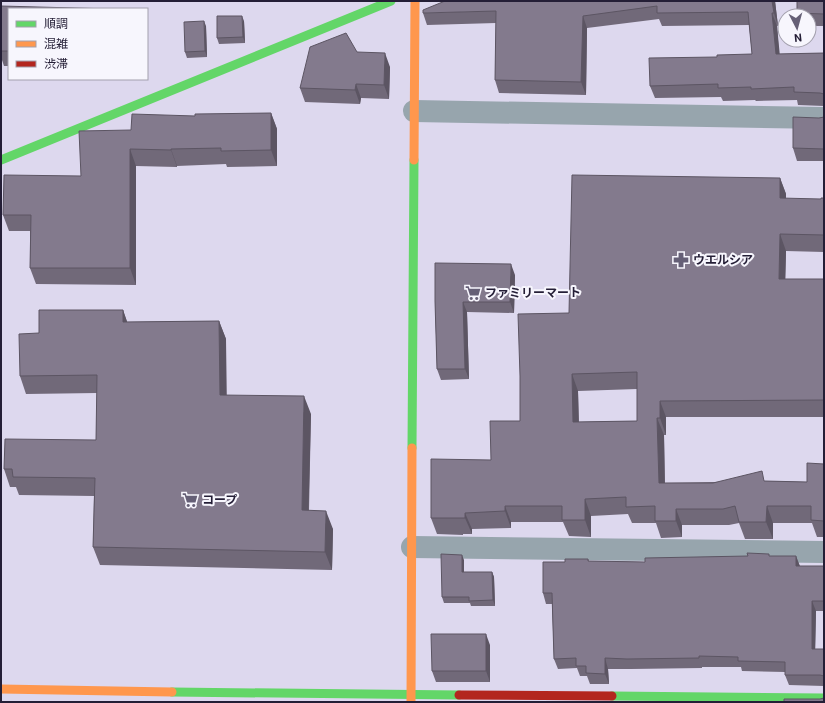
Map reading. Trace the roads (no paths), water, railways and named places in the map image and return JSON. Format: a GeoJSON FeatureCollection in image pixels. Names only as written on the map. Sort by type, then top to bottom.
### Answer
{"type":"FeatureCollection","features":[{"type":"Feature","properties":{"kind":"street"},"geometry":{"type":"LineString","coordinates":[[1,160],[391,1]]}},
{"type":"Feature","properties":{"kind":"street"},"geometry":{"type":"LineString","coordinates":[[411,699],[415,1]]}},
{"type":"Feature","properties":{"kind":"street"},"geometry":{"type":"LineString","coordinates":[[414,110],[824,118]]}},
{"type":"Feature","properties":{"kind":"street"},"geometry":{"type":"LineString","coordinates":[[412,547],[824,552]]}},
{"type":"Feature","properties":{"kind":"street"},"geometry":{"type":"LineString","coordinates":[[1,689],[411,699],[824,698]]}},
{"type":"Feature","properties":{"kind":"place","name":"ウエルシア"},"geometry":{"type":"Point","coordinates":[681,260]}},
{"type":"Feature","properties":{"kind":"place","name":"ファミリーマート"},"geometry":{"type":"Point","coordinates":[473,293]}},
{"type":"Feature","properties":{"kind":"place","name":"コープ"},"geometry":{"type":"Point","coordinates":[190,500]}}]}
